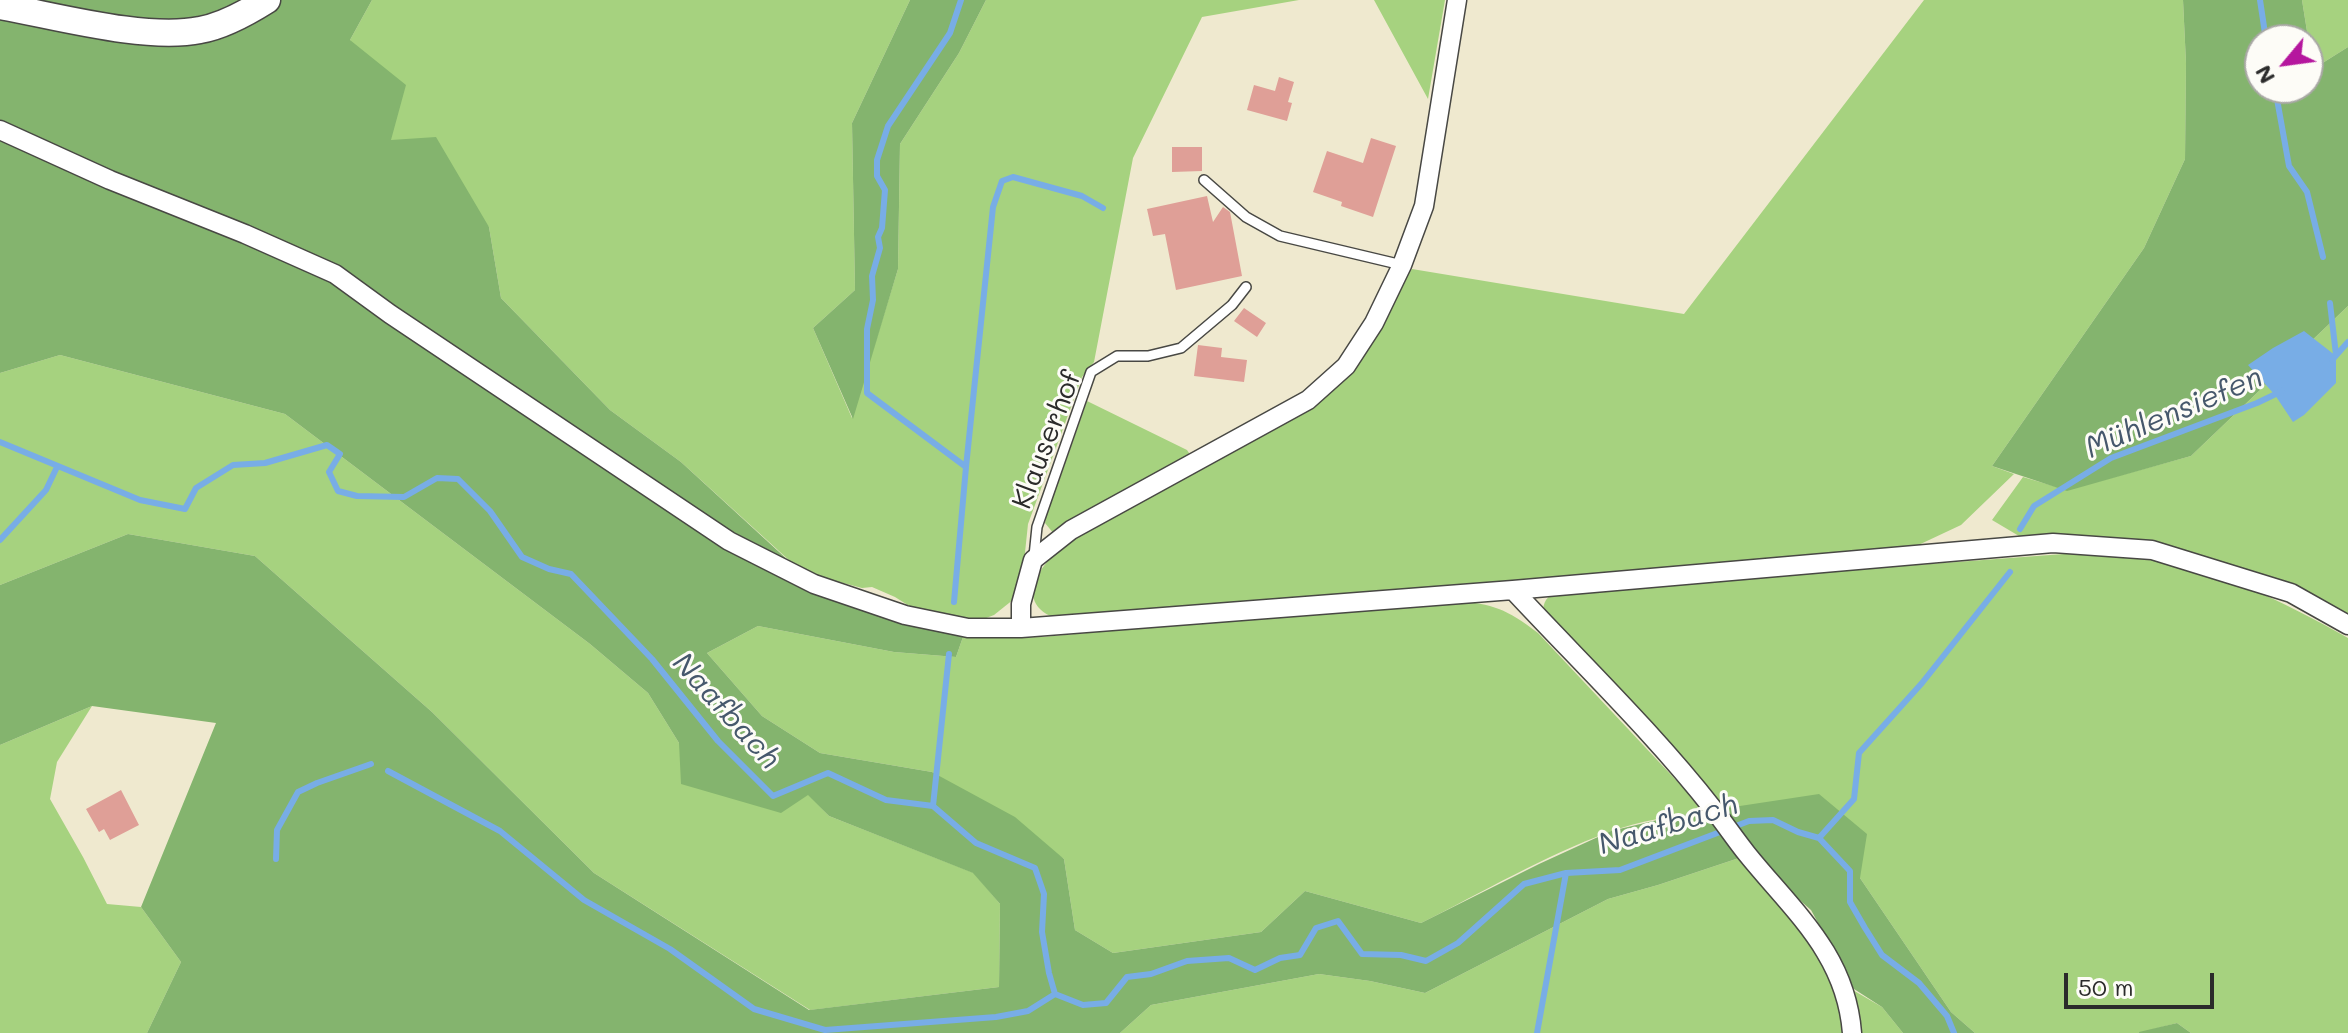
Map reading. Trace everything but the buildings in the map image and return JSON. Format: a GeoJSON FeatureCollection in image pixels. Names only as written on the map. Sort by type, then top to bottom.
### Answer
{"type":"FeatureCollection","features":[{"type":"Feature","properties":{"kind":"main road"},"geometry":{"type":"LineString","coordinates":[[0,6],[123,29],[169,33],[202,30],[234,19],[267,0]]}},
{"type":"Feature","properties":{"kind":"street"},"geometry":{"type":"LineString","coordinates":[[1021,628],[1021,604],[1033,560],[1071,530],[1308,400],[1346,366],[1374,323],[1402,265],[1424,206],[1457,0]]}},
{"type":"Feature","properties":{"kind":"street"},"geometry":{"type":"LineString","coordinates":[[0,130],[110,180],[335,274],[729,541],[814,584],[905,615],[968,628],[1021,628],[1513,590],[2053,543],[2152,550],[2291,593],[2348,625]]}},
{"type":"Feature","properties":{"kind":"street"},"geometry":{"type":"LineString","coordinates":[[1513,590],[1654,740],[1806,921],[1831,960],[1850,1008],[1852,1033]]}},
{"type":"Feature","properties":{"kind":"lane"},"geometry":{"type":"LineString","coordinates":[[1204,180],[1246,217],[1280,236],[1402,265]]}},
{"type":"Feature","properties":{"kind":"lane","name":"Klauserhof"},"geometry":{"type":"LineString","coordinates":[[1033,560],[1037,527],[1091,372],[1117,356],[1148,356],[1181,348],[1232,305],[1246,287]]}},
{"type":"Feature","properties":{"kind":"green space"},"geometry":{"type":"Polygon","coordinates":[[[0,0],[372,0],[350,40],[406,85],[391,140],[436,137],[489,227],[501,298],[610,410],[681,462],[814,584],[964,634],[956,657],[894,652],[758,626],[707,653],[762,716],[820,753],[932,772],[1015,817],[1064,859],[1075,930],[1113,953],[1261,932],[1305,891],[1421,923],[1611,831],[1674,816],[1819,794],[1867,834],[1860,878],[1951,1012],[1975,1033],[1903,1033],[1882,1007],[1854,989],[1811,910],[1748,855],[1608,899],[1425,993],[1319,974],[1151,1005],[1120,1033],[147,1033],[181,962],[141,907],[216,723],[92,706],[0,745],[0,585],[128,534],[255,556],[432,712],[594,873],[809,1010],[999,987],[1000,904],[973,873],[829,816],[808,795],[781,813],[681,784],[679,743],[648,693],[590,644],[285,414],[60,355],[0,373],[0,0]]]}},
{"type":"Feature","properties":{"kind":"green space"},"geometry":{"type":"Polygon","coordinates":[[[372,0],[910,0],[852,123],[855,290],[813,328],[852,418],[898,269],[900,144],[959,53],[986,0],[1299,0],[1202,17],[1133,158],[1094,362],[1082,377],[1028,524],[1022,581],[1014,599],[994,615],[976,622],[914,609],[872,587],[862,588],[802,572],[681,462],[610,410],[501,298],[489,227],[390,140],[350,40],[372,0]]]}},
{"type":"Feature","properties":{"kind":"green space"},"geometry":{"type":"Polygon","coordinates":[[[910,0],[986,0],[959,53],[900,144],[898,269],[853,419],[813,328],[855,290],[852,123],[910,0]]]}},
{"type":"Feature","properties":{"kind":"green space"},"geometry":{"type":"Polygon","coordinates":[[[1374,0],[1445,0],[1428,99],[1374,0]]]}},
{"type":"Feature","properties":{"kind":"green space"},"geometry":{"type":"Polygon","coordinates":[[[1924,0],[2183,0],[2185,159],[2144,248],[1992,466],[2014,474],[1961,525],[1912,548],[1060,620],[1043,612],[1035,601],[1033,590],[1037,577],[1055,553],[1078,533],[1305,408],[1412,269],[1684,314],[1924,0]]]}},
{"type":"Feature","properties":{"kind":"green space"},"geometry":{"type":"Polygon","coordinates":[[[2183,0],[2302,0],[2306,24],[2244,24],[2244,104],[2324,104],[2324,62],[2348,47],[2348,306],[2191,456],[2067,491],[1992,466],[2144,248],[2185,159],[2183,0]]]}},
{"type":"Feature","properties":{"kind":"green space"},"geometry":{"type":"Polygon","coordinates":[[[2302,0],[2348,0],[2348,47],[2324,62],[2324,24],[2306,24],[2302,0]]]}},
{"type":"Feature","properties":{"kind":"green space"},"geometry":{"type":"Polygon","coordinates":[[[2348,306],[2348,625],[2170,548],[2019,536],[1992,520],[2023,477],[2067,490],[2191,456],[2348,306]]]}},
{"type":"Feature","properties":{"kind":"green space"},"geometry":{"type":"Polygon","coordinates":[[[60,355],[285,414],[590,644],[648,693],[679,743],[808,794],[829,816],[974,873],[1000,904],[999,987],[810,1010],[594,873],[432,712],[255,556],[128,534],[0,585],[0,373],[60,355]]]}},
{"type":"Feature","properties":{"kind":"green space"},"geometry":{"type":"Polygon","coordinates":[[[1087,401],[1187,450],[1193,459],[1054,534],[1045,523],[1047,511],[1087,401]]]}},
{"type":"Feature","properties":{"kind":"green space"},"geometry":{"type":"Polygon","coordinates":[[[2077,553],[2138,556],[2192,568],[2273,599],[2348,638],[2348,1033],[2191,1033],[2177,1023],[2139,1033],[1975,1033],[1951,1012],[1860,878],[1719,809],[1543,613],[1546,600],[1555,592],[2077,553]]]}},
{"type":"Feature","properties":{"kind":"green space"},"geometry":{"type":"Polygon","coordinates":[[[1454,600],[1499,609],[1538,633],[1705,811],[1656,819],[1609,832],[1537,863],[1421,923],[1305,891],[1261,932],[1113,953],[1075,930],[1064,859],[932,772],[820,753],[762,716],[707,653],[758,626],[894,652],[956,657],[964,634],[1000,638],[1042,637],[1454,600]]]}},
{"type":"Feature","properties":{"kind":"green space"},"geometry":{"type":"Polygon","coordinates":[[[92,706],[57,762],[50,799],[107,904],[141,907],[181,962],[147,1033],[0,1033],[0,745],[92,706]]]}},
{"type":"Feature","properties":{"kind":"green space"},"geometry":{"type":"Polygon","coordinates":[[[1748,855],[1851,989],[1882,1007],[1903,1033],[1120,1033],[1151,1005],[1319,974],[1425,993],[1608,899],[1748,855]]]}},
{"type":"Feature","properties":{"kind":"green space"},"geometry":{"type":"Polygon","coordinates":[[[2177,1023],[2191,1033],[2139,1033],[2139,1032],[2177,1023]]]}},
{"type":"Feature","properties":{"kind":"water"},"geometry":{"type":"Polygon","coordinates":[[[2304,331],[2336,356],[2336,383],[2293,422],[2275,395],[2248,365],[2304,331]]]}},
{"type":"Feature","properties":{"kind":"waterway"},"geometry":{"type":"LineString","coordinates":[[954,602],[966,467],[867,393],[867,329],[873,300],[872,276],[880,248],[878,237],[882,228],[885,190],[877,176],[877,160],[888,126],[950,33],[961,0]]}},
{"type":"Feature","properties":{"kind":"waterway"},"geometry":{"type":"LineString","coordinates":[[2260,0],[2264,24]]}},
{"type":"Feature","properties":{"kind":"waterway"},"geometry":{"type":"LineString","coordinates":[[2278,104],[2289,166],[2307,192],[2323,257]]}},
{"type":"Feature","properties":{"kind":"waterway"},"geometry":{"type":"LineString","coordinates":[[966,467],[993,207],[1002,181],[1013,177],[1082,196],[1103,208]]}},
{"type":"Feature","properties":{"kind":"waterway"},"geometry":{"type":"LineString","coordinates":[[2330,303],[2336,355]]}},
{"type":"Feature","properties":{"kind":"waterway","name":"Mühlensiefen"},"geometry":{"type":"LineString","coordinates":[[2332,360],[2348,342]]}},
{"type":"Feature","properties":{"kind":"waterway","name":"Mühlensiefen"},"geometry":{"type":"LineString","coordinates":[[2020,529],[2034,506],[2111,458],[2282,391]]}},
{"type":"Feature","properties":{"kind":"waterway","name":"Naafbach"},"geometry":{"type":"LineString","coordinates":[[0,442],[140,500],[185,509],[196,488],[233,465],[265,463],[327,445],[340,454],[329,472],[338,491],[357,496],[404,497],[437,478],[458,479],[490,511],[522,557],[549,569],[571,574],[652,659],[718,741],[773,796],[828,773],[886,800],[933,806],[976,843],[1035,868],[1044,894],[1042,932],[1055,994],[1083,1005],[1106,1003],[1127,977],[1151,974],[1187,961],[1229,958],[1255,970],[1280,958],[1300,955],[1316,928],[1338,921],[1362,954],[1401,955],[1426,961],[1458,943],[1524,884],[1566,873],[1620,870],[1749,821],[1773,820],[1819,838],[1850,871],[1850,902],[1882,955],[1919,983],[1947,1016],[1954,1033]]}},
{"type":"Feature","properties":{"kind":"waterway"},"geometry":{"type":"LineString","coordinates":[[0,540],[46,490],[57,467]]}},
{"type":"Feature","properties":{"kind":"waterway","name":"Mühlensiefen"},"geometry":{"type":"LineString","coordinates":[[1819,838],[1854,799],[1859,753],[1922,683],[2010,572]]}},
{"type":"Feature","properties":{"kind":"waterway"},"geometry":{"type":"LineString","coordinates":[[933,806],[949,654]]}},
{"type":"Feature","properties":{"kind":"waterway"},"geometry":{"type":"LineString","coordinates":[[276,859],[277,830],[298,792],[371,764]]}},
{"type":"Feature","properties":{"kind":"waterway"},"geometry":{"type":"LineString","coordinates":[[388,771],[500,831],[584,900],[670,949],[754,1009],[825,1030],[996,1017],[1028,1011],[1055,994]]}},
{"type":"Feature","properties":{"kind":"waterway"},"geometry":{"type":"LineString","coordinates":[[1537,1033],[1566,873]]}}]}
